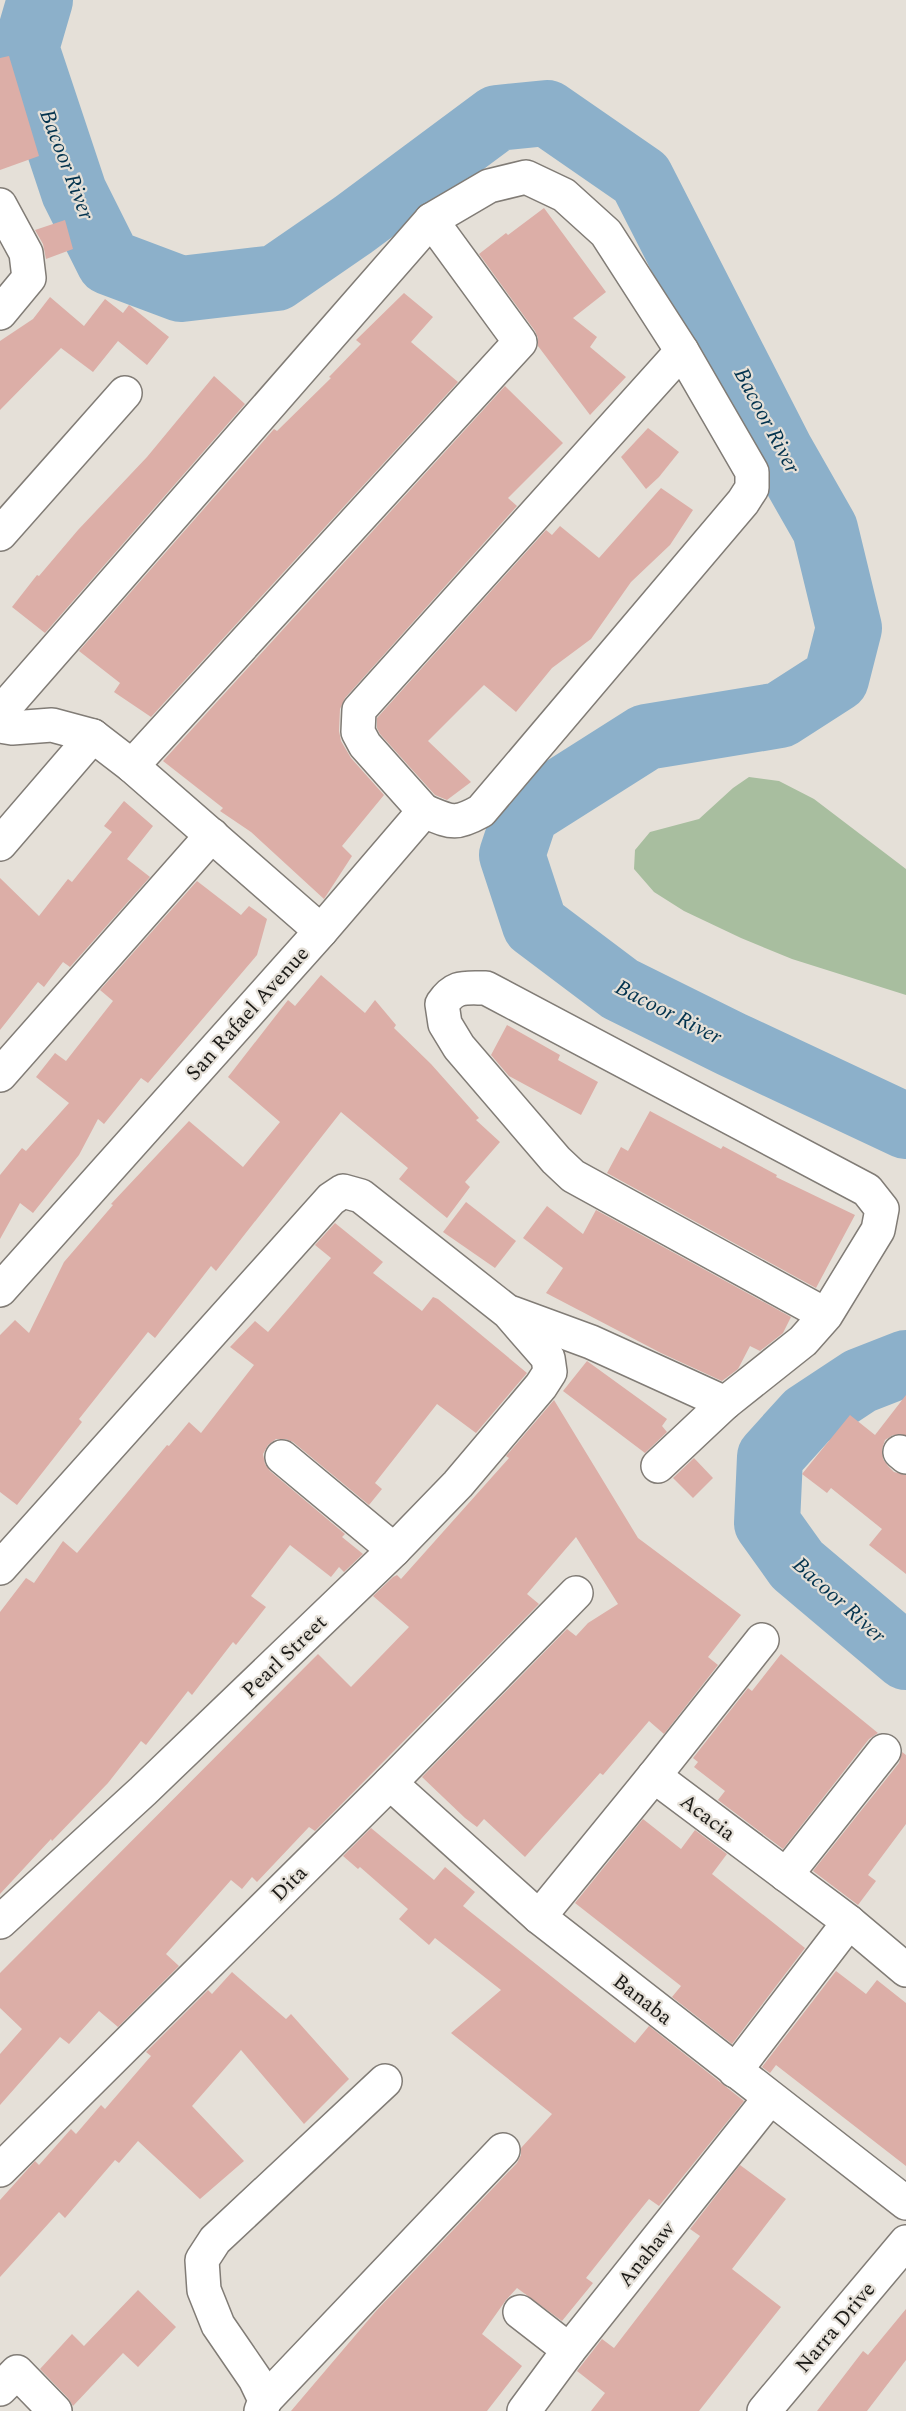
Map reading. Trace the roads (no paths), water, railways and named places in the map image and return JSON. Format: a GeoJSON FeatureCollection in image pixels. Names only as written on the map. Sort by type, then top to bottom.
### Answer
{"type":"FeatureCollection","features":[{"type":"Feature","properties":{"kind":"street"},"geometry":{"type":"LineString","coordinates":[[0,713],[431,220],[489,186],[526,177],[564,195],[606,232],[682,351],[752,472],[752,488],[481,811],[468,819],[452,822],[424,811],[365,745],[358,732],[359,710],[682,351]]}},
{"type":"Feature","properties":{"kind":"street"},"geometry":{"type":"LineString","coordinates":[[0,205],[26,253],[29,278],[0,313]]}},
{"type":"Feature","properties":{"kind":"street"},"geometry":{"type":"LineString","coordinates":[[132,766],[520,342],[431,220]]}},
{"type":"Feature","properties":{"kind":"street"},"geometry":{"type":"LineString","coordinates":[[0,534],[125,393]]}},
{"type":"Feature","properties":{"kind":"street"},"geometry":{"type":"LineString","coordinates":[[0,726],[12,728],[52,725],[93,736],[132,766],[321,931]]}},
{"type":"Feature","properties":{"kind":"street"},"geometry":{"type":"LineString","coordinates":[[0,844],[93,736]]}},
{"type":"Feature","properties":{"kind":"street","name":"San Rafael Avenue"},"geometry":{"type":"LineString","coordinates":[[0,1290],[321,931],[424,811]]}},
{"type":"Feature","properties":{"kind":"street"},"geometry":{"type":"LineString","coordinates":[[0,1075],[212,835]]}},
{"type":"Feature","properties":{"kind":"street"},"geometry":{"type":"LineString","coordinates":[[658,1466],[724,1402],[803,1341],[826,1315],[878,1230],[882,1209],[867,1190],[486,988],[461,988],[450,992],[442,1004],[444,1024],[459,1047],[556,1160],[573,1176],[826,1315]]}},
{"type":"Feature","properties":{"kind":"street"},"geometry":{"type":"LineString","coordinates":[[0,1568],[331,1199],[343,1191],[361,1196],[508,1312],[591,1342],[724,1402]]}},
{"type":"Feature","properties":{"kind":"street","name":"Pearl Street"},"geometry":{"type":"LineString","coordinates":[[0,1922],[143,1791],[394,1550],[458,1484],[541,1386],[550,1372],[549,1358],[508,1312]]}},
{"type":"Feature","properties":{"kind":"street"},"geometry":{"type":"LineString","coordinates":[[282,1457],[394,1550]]}},
{"type":"Feature","properties":{"kind":"street","name":"Dita"},"geometry":{"type":"LineString","coordinates":[[0,2170],[390,1783],[576,1593]]}},
{"type":"Feature","properties":{"kind":"street"},"geometry":{"type":"LineString","coordinates":[[538,1917],[762,1640]]}},
{"type":"Feature","properties":{"kind":"street"},"geometry":{"type":"LineString","coordinates":[[786,1875],[884,1751]]}},
{"type":"Feature","properties":{"kind":"street","name":"Acacia"},"geometry":{"type":"LineString","coordinates":[[654,1776],[849,1922],[906,1970]]}},
{"type":"Feature","properties":{"kind":"street","name":"Banaba"},"geometry":{"type":"LineString","coordinates":[[390,1783],[538,1917],[906,2203]]}},
{"type":"Feature","properties":{"kind":"street"},"geometry":{"type":"LineString","coordinates":[[735,2071],[849,1922]]}},
{"type":"Feature","properties":{"kind":"street"},"geometry":{"type":"LineString","coordinates":[[385,2081],[215,2240],[202,2260],[204,2290],[218,2325],[255,2379],[263,2405],[503,2151]]}},
{"type":"Feature","properties":{"kind":"street","name":"Anahaw"},"geometry":{"type":"LineString","coordinates":[[524,2411],[569,2350],[770,2098]]}},
{"type":"Feature","properties":{"kind":"street","name":"Narra Drive"},"geometry":{"type":"LineString","coordinates":[[764,2411],[906,2242]]}},
{"type":"Feature","properties":{"kind":"street"},"geometry":{"type":"LineString","coordinates":[[520,2312],[569,2350]]}},
{"type":"Feature","properties":{"kind":"street"},"geometry":{"type":"LineString","coordinates":[[0,2389],[17,2372],[55,2411]]}},
{"type":"Feature","properties":{"kind":"waterway","name":"Bacoor River"},"geometry":{"type":"LineString","coordinates":[[40,0],[26,48],[74,192],[109,262],[181,289],[276,278],[353,225],[497,118],[547,113],[641,178],[780,450],[825,529],[849,628],[836,679],[780,715],[646,737],[526,813],[512,855],[535,925],[620,989],[906,1126]]}},
{"type":"Feature","properties":{"kind":"waterway","name":"Bacoor River"},"geometry":{"type":"LineString","coordinates":[[906,1363],[860,1381],[807,1416],[770,1457],[767,1523],[797,1565],[906,1657]]}}]}
